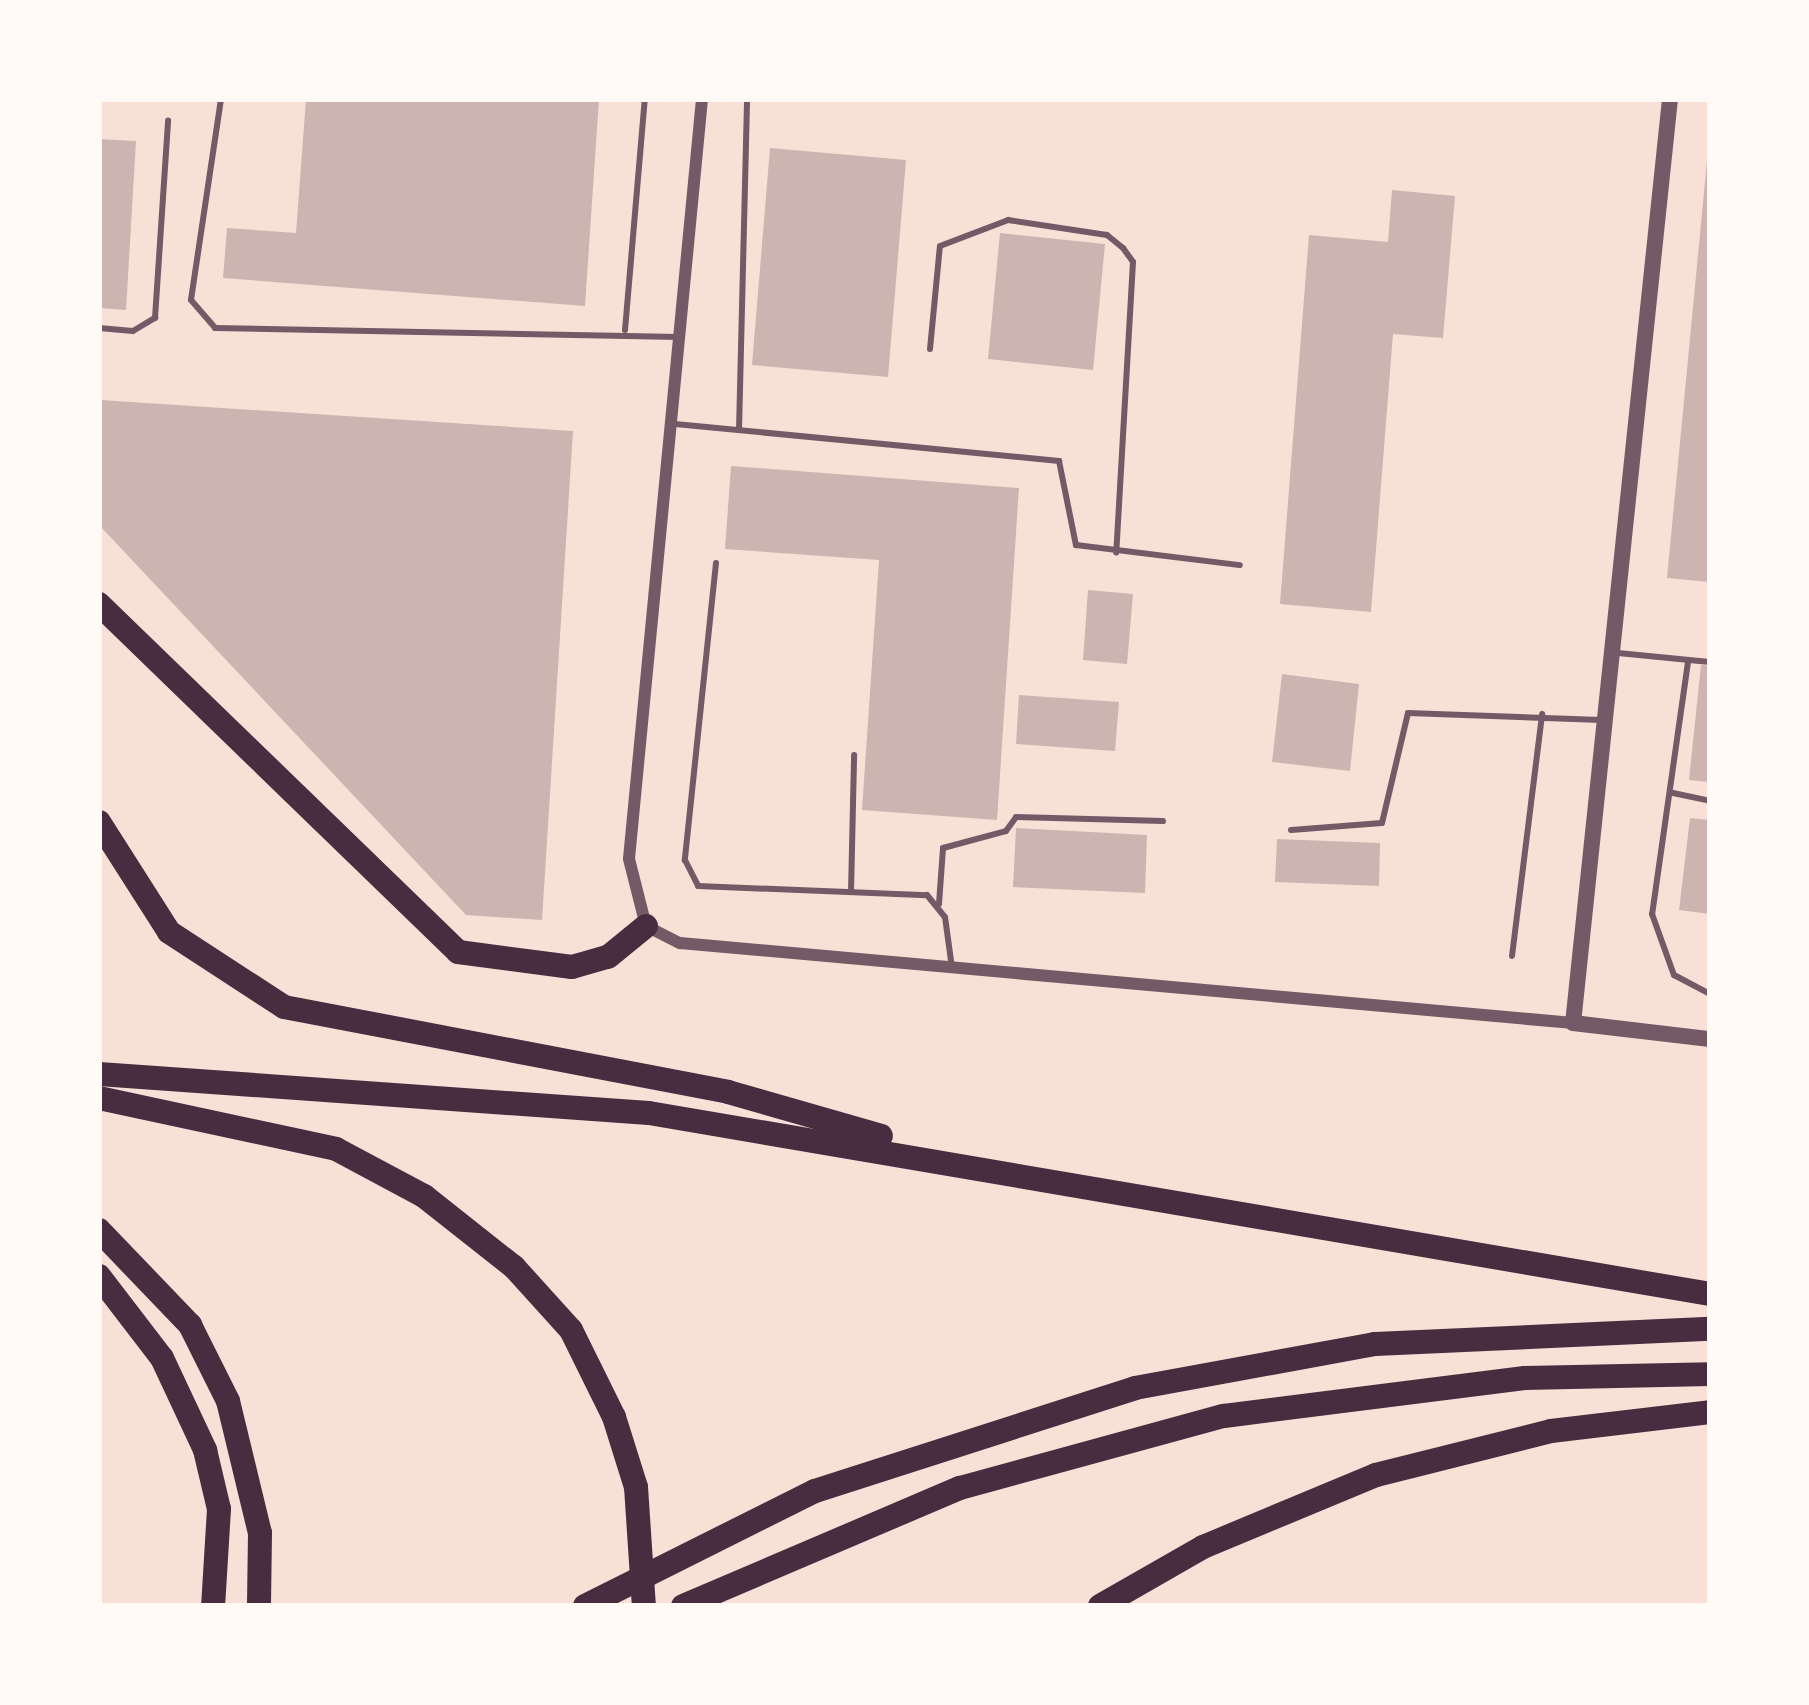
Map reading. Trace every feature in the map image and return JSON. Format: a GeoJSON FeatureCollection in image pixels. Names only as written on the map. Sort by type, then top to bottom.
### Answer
{"type":"FeatureCollection","features":[{"type":"Feature","properties":{"kind":"highway"},"geometry":{"type":"LineString","coordinates":[[99,604],[458,952],[572,967],[608,957],[646,926]]}},
{"type":"Feature","properties":{"kind":"highway"},"geometry":{"type":"LineString","coordinates":[[99,822],[169,932],[284,1007],[728,1092],[928,1153]]}},
{"type":"Feature","properties":{"kind":"highway"},"geometry":{"type":"LineString","coordinates":[[99,1074],[444,1092],[928,1153],[1710,1294]]}},
{"type":"Feature","properties":{"kind":"highway"},"geometry":{"type":"LineString","coordinates":[[99,1098],[260,1125],[401,1182],[514,1267],[587,1358],[635,1487],[644,1606]]}},
{"type":"Feature","properties":{"kind":"highway"},"geometry":{"type":"LineString","coordinates":[[99,1229],[190,1324],[228,1401],[256,1511],[259,1606]]}},
{"type":"Feature","properties":{"kind":"highway"},"geometry":{"type":"LineString","coordinates":[[99,1276],[162,1358],[205,1450],[219,1509],[213,1606]]}},
{"type":"Feature","properties":{"kind":"highway"},"geometry":{"type":"LineString","coordinates":[[585,1606],[814,1491],[1135,1388],[1397,1341],[1710,1329]]}},
{"type":"Feature","properties":{"kind":"highway"},"geometry":{"type":"LineString","coordinates":[[682,1606],[960,1488],[1224,1416],[1525,1378],[1710,1374]]}},
{"type":"Feature","properties":{"kind":"highway"},"geometry":{"type":"LineString","coordinates":[[1100,1606],[1203,1547],[1376,1475],[1551,1431],[1710,1412]]}},
{"type":"Feature","properties":{"kind":"street"},"geometry":{"type":"LineString","coordinates":[[702,99],[675,424],[629,859],[646,926],[680,943],[1710,1039]]}},
{"type":"Feature","properties":{"kind":"street"},"geometry":{"type":"LineString","coordinates":[[1573,1023],[1611,720],[1670,99]]}},
{"type":"Feature","properties":{"kind":"lane"},"geometry":{"type":"LineString","coordinates":[[221,99],[191,300],[215,328],[625,330],[682,338]]}},
{"type":"Feature","properties":{"kind":"lane"},"geometry":{"type":"LineString","coordinates":[[625,330],[645,99]]}},
{"type":"Feature","properties":{"kind":"lane"},"geometry":{"type":"LineString","coordinates":[[739,430],[747,99]]}},
{"type":"Feature","properties":{"kind":"lane"},"geometry":{"type":"LineString","coordinates":[[99,328],[133,331],[155,317],[167,120]]}},
{"type":"Feature","properties":{"kind":"lane"},"geometry":{"type":"LineString","coordinates":[[930,349],[940,246],[1008,220],[1107,235],[1123,248],[1133,262],[1116,553]]}},
{"type":"Feature","properties":{"kind":"lane"},"geometry":{"type":"LineString","coordinates":[[675,424],[1059,461],[1070,537],[1116,553],[1240,565]]}},
{"type":"Feature","properties":{"kind":"lane"},"geometry":{"type":"LineString","coordinates":[[716,563],[685,860],[698,886],[851,892],[939,904]]}},
{"type":"Feature","properties":{"kind":"lane"},"geometry":{"type":"LineString","coordinates":[[1618,653],[1710,662]]}},
{"type":"Feature","properties":{"kind":"lane"},"geometry":{"type":"LineString","coordinates":[[1688,662],[1673,794],[1652,914],[1658,947],[1689,992],[1710,994]]}},
{"type":"Feature","properties":{"kind":"lane"},"geometry":{"type":"LineString","coordinates":[[1291,830],[1388,818],[1408,713],[1542,714],[1611,720]]}},
{"type":"Feature","properties":{"kind":"lane"},"geometry":{"type":"LineString","coordinates":[[1511,956],[1542,714]]}},
{"type":"Feature","properties":{"kind":"lane"},"geometry":{"type":"LineString","coordinates":[[851,892],[854,755]]}},
{"type":"Feature","properties":{"kind":"lane"},"geometry":{"type":"LineString","coordinates":[[1673,794],[1710,801]]}},
{"type":"Feature","properties":{"kind":"lane"},"geometry":{"type":"LineString","coordinates":[[952,971],[939,904],[944,848],[1006,831],[1016,818],[1162,821]]}},
{"type":"Feature","properties":{"kind":"building"},"geometry":{"type":"Polygon","coordinates":[[[306,99],[599,99],[585,306],[223,278],[227,228],[296,233],[306,99]]]}},
{"type":"Feature","properties":{"kind":"building"},"geometry":{"type":"Polygon","coordinates":[[[99,139],[136,141],[126,310],[99,308],[99,139]]]}},
{"type":"Feature","properties":{"kind":"building"},"geometry":{"type":"Polygon","coordinates":[[[770,148],[906,160],[888,377],[752,365],[770,148]]]}},
{"type":"Feature","properties":{"kind":"building"},"geometry":{"type":"Polygon","coordinates":[[[1710,161],[1710,582],[1667,578],[1710,161]]]}},
{"type":"Feature","properties":{"kind":"building"},"geometry":{"type":"Polygon","coordinates":[[[1392,190],[1455,196],[1443,338],[1393,334],[1371,612],[1280,604],[1309,235],[1388,242],[1392,190]]]}},
{"type":"Feature","properties":{"kind":"building"},"geometry":{"type":"Polygon","coordinates":[[[1000,233],[1105,244],[1093,370],[988,359],[1000,233]]]}},
{"type":"Feature","properties":{"kind":"building"},"geometry":{"type":"Polygon","coordinates":[[[101,400],[573,431],[542,920],[466,915],[99,525],[101,400]]]}},
{"type":"Feature","properties":{"kind":"building"},"geometry":{"type":"Polygon","coordinates":[[[731,466],[1019,488],[997,820],[862,810],[879,560],[725,549],[731,466]]]}},
{"type":"Feature","properties":{"kind":"building"},"geometry":{"type":"Polygon","coordinates":[[[1088,590],[1133,594],[1127,664],[1083,660],[1088,590]]]}},
{"type":"Feature","properties":{"kind":"building"},"geometry":{"type":"Polygon","coordinates":[[[1701,665],[1710,666],[1710,782],[1689,780],[1701,665]]]}},
{"type":"Feature","properties":{"kind":"building"},"geometry":{"type":"Polygon","coordinates":[[[1282,674],[1359,684],[1350,771],[1272,762],[1282,674]]]}},
{"type":"Feature","properties":{"kind":"building"},"geometry":{"type":"Polygon","coordinates":[[[1019,695],[1119,702],[1115,751],[1016,744],[1019,695]]]}},
{"type":"Feature","properties":{"kind":"building"},"geometry":{"type":"Polygon","coordinates":[[[1690,818],[1710,820],[1710,914],[1679,910],[1690,818]]]}},
{"type":"Feature","properties":{"kind":"building"},"geometry":{"type":"Polygon","coordinates":[[[1016,828],[1147,835],[1145,893],[1013,887],[1016,828]]]}},
{"type":"Feature","properties":{"kind":"building"},"geometry":{"type":"Polygon","coordinates":[[[1277,839],[1380,843],[1379,886],[1275,882],[1277,839]]]}}]}
